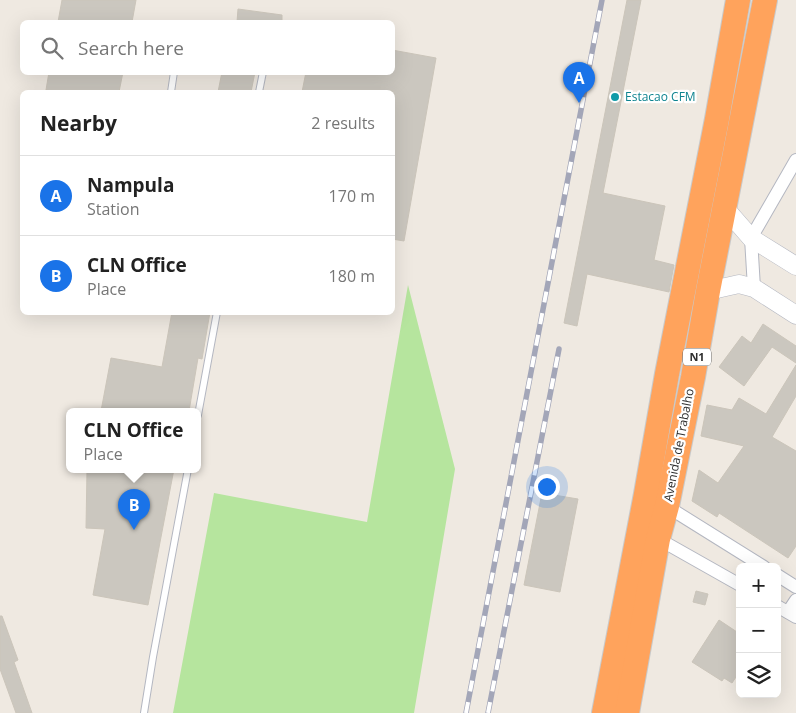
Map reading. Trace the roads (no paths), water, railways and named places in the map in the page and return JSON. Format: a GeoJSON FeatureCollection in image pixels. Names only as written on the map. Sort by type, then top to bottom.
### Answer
{"type":"FeatureCollection","features":[{"type":"Feature","properties":{"kind":"highway","name":"Avenida de Trabalho"},"geometry":{"type":"LineString","coordinates":[[627,713],[648,534],[646,494],[666,374],[717,120],[738,0]]}},
{"type":"Feature","properties":{"kind":"highway","name":"Avenida de Trabalho"},"geometry":{"type":"LineString","coordinates":[[604,713],[648,534],[667,506],[765,0]]}},
{"type":"Feature","properties":{"kind":"highway"},"geometry":{"type":"LineString","coordinates":[[727,56],[753,60]]}},
{"type":"Feature","properties":{"kind":"highway"},"geometry":{"type":"LineString","coordinates":[[666,374],[693,377]]}},
{"type":"Feature","properties":{"kind":"main road"},"geometry":{"type":"LineString","coordinates":[[724,207],[751,238],[796,266]]}},
{"type":"Feature","properties":{"kind":"main road"},"geometry":{"type":"LineString","coordinates":[[708,291],[739,284],[754,288],[796,315]]}},
{"type":"Feature","properties":{"kind":"street"},"geometry":{"type":"LineString","coordinates":[[754,288],[751,238],[796,160]]}},
{"type":"Feature","properties":{"kind":"street"},"geometry":{"type":"LineString","coordinates":[[646,494],[758,563]]}},
{"type":"Feature","properties":{"kind":"street"},"geometry":{"type":"LineString","coordinates":[[648,534],[736,583]]}},
{"type":"Feature","properties":{"kind":"street"},"geometry":{"type":"LineString","coordinates":[[781,578],[796,587]]}},
{"type":"Feature","properties":{"kind":"street"},"geometry":{"type":"LineString","coordinates":[[787,612],[796,600]]}},
{"type":"Feature","properties":{"kind":"lane"},"geometry":{"type":"LineString","coordinates":[[171,90],[174,75]]}},
{"type":"Feature","properties":{"kind":"lane"},"geometry":{"type":"LineString","coordinates":[[259,90],[262,75]]}},
{"type":"Feature","properties":{"kind":"lane"},"geometry":{"type":"LineString","coordinates":[[199,408],[216,315]]}},
{"type":"Feature","properties":{"kind":"lane"},"geometry":{"type":"LineString","coordinates":[[144,713],[187,473]]}},
{"type":"Feature","properties":{"kind":"railway"},"geometry":{"type":"LineString","coordinates":[[466,713],[602,0]]}},
{"type":"Feature","properties":{"kind":"railway"},"geometry":{"type":"LineString","coordinates":[[488,713],[559,349]]}},
{"type":"Feature","properties":{"kind":"place","name":"Estacao CFM"},"geometry":{"type":"Point","coordinates":[615,97]}},
{"type":"Feature","properties":{"kind":"place","name":"Nampula"},"geometry":{"type":"Point","coordinates":[579,103]}},
{"type":"Feature","properties":{"kind":"place","name":"CLN Office"},"geometry":{"type":"Point","coordinates":[134,530]}}]}
